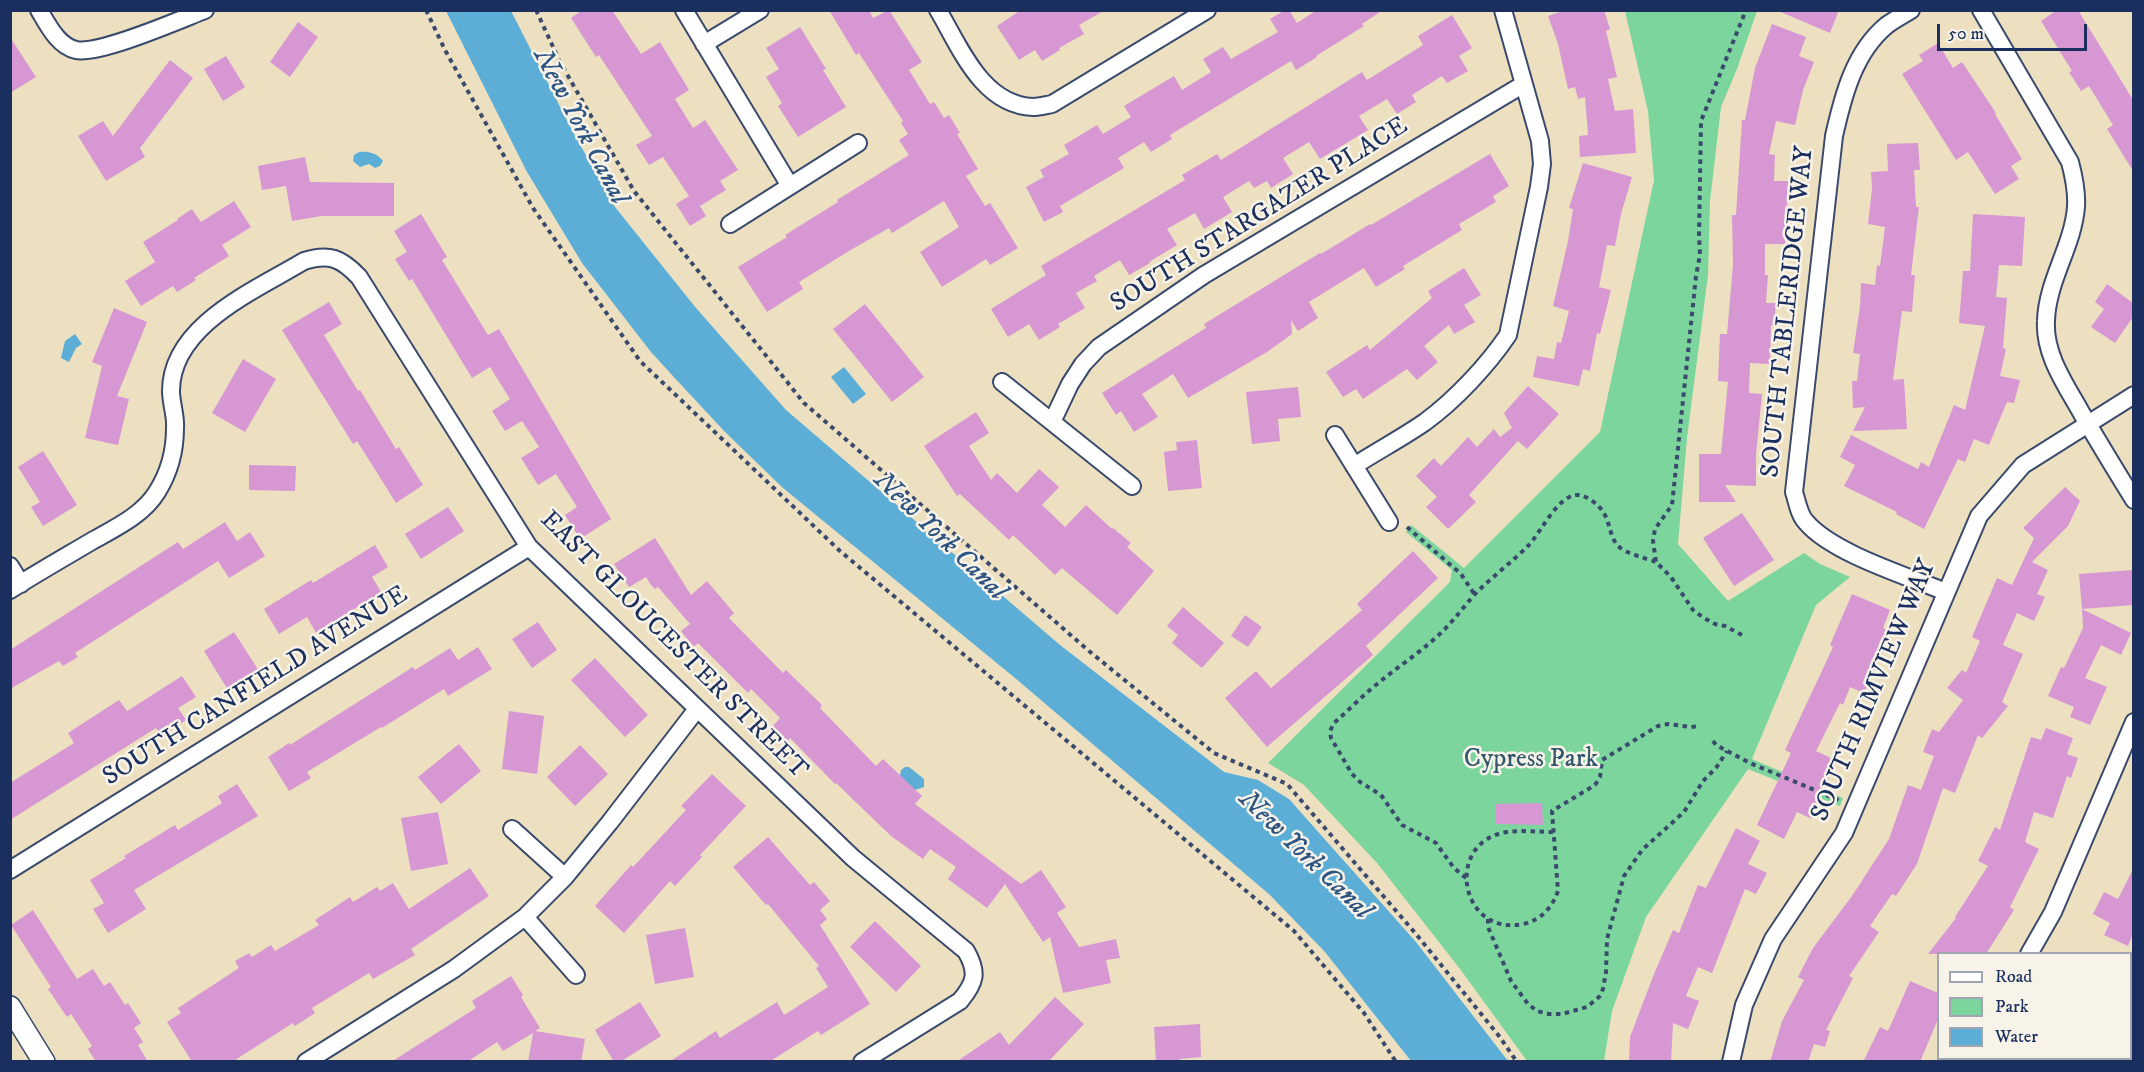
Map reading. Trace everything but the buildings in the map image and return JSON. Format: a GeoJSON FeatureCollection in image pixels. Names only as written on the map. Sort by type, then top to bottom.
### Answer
{"type":"FeatureCollection","features":[{"type":"Feature","properties":{"kind":"street"},"geometry":{"type":"LineString","coordinates":[[39,10],[58,39],[75,50],[97,50],[205,10]]}},
{"type":"Feature","properties":{"kind":"street"},"geometry":{"type":"LineString","coordinates":[[684,10],[790,186]]}},
{"type":"Feature","properties":{"kind":"street"},"geometry":{"type":"LineString","coordinates":[[704,44],[760,10]]}},
{"type":"Feature","properties":{"kind":"street"},"geometry":{"type":"LineString","coordinates":[[938,10],[980,79],[996,95],[1033,107],[1052,104],[1207,10]]}},
{"type":"Feature","properties":{"kind":"street"},"geometry":{"type":"LineString","coordinates":[[1354,466],[1424,423],[1442,408],[1495,355],[1508,334],[1542,164],[1539,141],[1503,10]]}},
{"type":"Feature","properties":{"kind":"street","name":"SOUTH TABLERIDGE WAY"},"geometry":{"type":"LineString","coordinates":[[1911,10],[1887,25],[1867,46],[1842,102],[1834,136],[1794,492],[1804,520],[1823,539],[1946,592]]}},
{"type":"Feature","properties":{"kind":"street"},"geometry":{"type":"LineString","coordinates":[[1981,10],[2070,162],[2076,184],[2076,207],[2072,230],[2049,294],[2045,323],[2050,352],[2060,375],[2133,500]]}},
{"type":"Feature","properties":{"kind":"street","name":"SOUTH STARGAZER PLACE"},"geometry":{"type":"LineString","coordinates":[[1052,422],[1070,384],[1083,364],[1099,347],[1204,275],[1524,84]]}},
{"type":"Feature","properties":{"kind":"street"},"geometry":{"type":"LineString","coordinates":[[730,224],[858,143]]}},
{"type":"Feature","properties":{"kind":"street","name":"EAST GLOUCESTER STREET"},"geometry":{"type":"LineString","coordinates":[[16,587],[136,514],[156,495],[170,470],[176,426],[171,391],[173,371],[184,348],[197,331],[213,316],[304,261],[318,256],[347,264],[358,277],[529,546],[853,858],[966,951],[973,963],[974,977],[969,990],[960,1000],[862,1062]]}},
{"type":"Feature","properties":{"kind":"street"},"geometry":{"type":"LineString","coordinates":[[1002,382],[1132,486]]}},
{"type":"Feature","properties":{"kind":"street","name":"SOUTH RIMVIEW WAY"},"geometry":{"type":"LineString","coordinates":[[1731,1062],[1744,1005],[1773,939],[1844,833],[1979,516],[2023,465],[2133,395]]}},
{"type":"Feature","properties":{"kind":"street"},"geometry":{"type":"LineString","coordinates":[[1335,435],[1389,522]]}},
{"type":"Feature","properties":{"kind":"street","name":"SOUTH CANFIELD AVENUE"},"geometry":{"type":"LineString","coordinates":[[10,870],[529,546]]}},
{"type":"Feature","properties":{"kind":"street"},"geometry":{"type":"LineString","coordinates":[[10,566],[16,587]]}},
{"type":"Feature","properties":{"kind":"street"},"geometry":{"type":"LineString","coordinates":[[313,1060],[454,969],[525,917],[565,877],[697,709]]}},
{"type":"Feature","properties":{"kind":"street"},"geometry":{"type":"LineString","coordinates":[[2030,952],[2053,912],[2133,722]]}},
{"type":"Feature","properties":{"kind":"street"},"geometry":{"type":"LineString","coordinates":[[512,829],[565,877]]}},
{"type":"Feature","properties":{"kind":"street"},"geometry":{"type":"LineString","coordinates":[[525,917],[576,975]]}},
{"type":"Feature","properties":{"kind":"street"},"geometry":{"type":"LineString","coordinates":[[10,1008],[44,1062]]}},
{"type":"Feature","properties":{"kind":"path"},"geometry":{"type":"LineString","coordinates":[[426,10],[445,50],[533,208],[640,361],[840,551],[1294,931],[1364,1013],[1396,1062]]}},
{"type":"Feature","properties":{"kind":"path"},"geometry":{"type":"LineString","coordinates":[[536,10],[560,62],[634,191],[804,403],[1080,643],[1214,753],[1287,784],[1416,934],[1499,1035],[1517,1062]]}},
{"type":"Feature","properties":{"kind":"path"},"geometry":{"type":"LineString","coordinates":[[1656,562],[1653,541],[1655,529],[1672,505],[1700,255],[1701,121],[1746,10]]}},
{"type":"Feature","properties":{"kind":"path"},"geometry":{"type":"LineString","coordinates":[[1466,878],[1454,868],[1436,843],[1402,825],[1381,795],[1352,774],[1331,738],[1330,731],[1334,723],[1382,680],[1433,641],[1454,621],[1475,595],[1532,541],[1563,501],[1578,495],[1597,504],[1609,521],[1616,543],[1622,549],[1656,562],[1671,578],[1693,610],[1709,621],[1742,635]]}},
{"type":"Feature","properties":{"kind":"path"},"geometry":{"type":"LineString","coordinates":[[1407,527],[1461,574],[1475,595]]}},
{"type":"Feature","properties":{"kind":"path"},"geometry":{"type":"LineString","coordinates":[[1553,832],[1508,832],[1492,837],[1480,845],[1472,855],[1466,878],[1469,897],[1488,919],[1503,925],[1528,923],[1539,918],[1551,906],[1558,891],[1552,811],[1595,785],[1600,777],[1602,760],[1658,726],[1678,724],[1699,726]]}},
{"type":"Feature","properties":{"kind":"path"},"geometry":{"type":"LineString","coordinates":[[1713,741],[1750,763],[1855,807]]}},
{"type":"Feature","properties":{"kind":"path"},"geometry":{"type":"LineString","coordinates":[[1488,919],[1488,927],[1511,981],[1528,1004],[1537,1011],[1549,1014],[1562,1014],[1587,1007],[1599,997],[1603,988],[1607,939],[1624,876],[1642,850],[1684,812],[1703,781],[1716,768],[1727,751]]}},
{"type":"Feature","properties":{"kind":"green space","name":"Cypress Park"},"geometry":{"type":"Polygon","coordinates":[[[1625,11],[1757,11],[1721,107],[1710,201],[1708,275],[1687,438],[1678,544],[1728,601],[1804,553],[1820,564],[1850,577],[1816,605],[1752,759],[1843,798],[1840,806],[1748,769],[1646,917],[1612,1011],[1604,1061],[1527,1061],[1460,969],[1377,863],[1304,785],[1268,763],[1450,582],[1452,570],[1406,532],[1411,525],[1464,568],[1600,432],[1654,180],[1648,111],[1625,11]]]}},
{"type":"Feature","properties":{"kind":"water","name":"New York Canal"},"geometry":{"type":"Polygon","coordinates":[[[446,11],[511,11],[574,134],[615,207],[696,308],[786,410],[1060,645],[1224,772],[1258,780],[1289,799],[1416,942],[1508,1061],[1411,1061],[1325,952],[1270,895],[1015,678],[783,488],[725,432],[651,352],[582,263],[527,172],[446,11]]]}},
{"type":"Feature","properties":{"kind":"water"},"geometry":{"type":"Polygon","coordinates":[[[359,152],[372,153],[383,161],[375,168],[369,164],[360,167],[353,161],[354,155],[359,152]]]}},
{"type":"Feature","properties":{"kind":"water"},"geometry":{"type":"Polygon","coordinates":[[[75,334],[82,344],[76,348],[69,362],[61,358],[65,341],[75,334]]]}},
{"type":"Feature","properties":{"kind":"water"},"geometry":{"type":"Polygon","coordinates":[[[844,367],[866,394],[853,404],[831,377],[844,367]]]}},
{"type":"Feature","properties":{"kind":"water"},"geometry":{"type":"Polygon","coordinates":[[[909,767],[924,779],[924,787],[915,790],[900,776],[901,770],[909,767]]]}}]}
